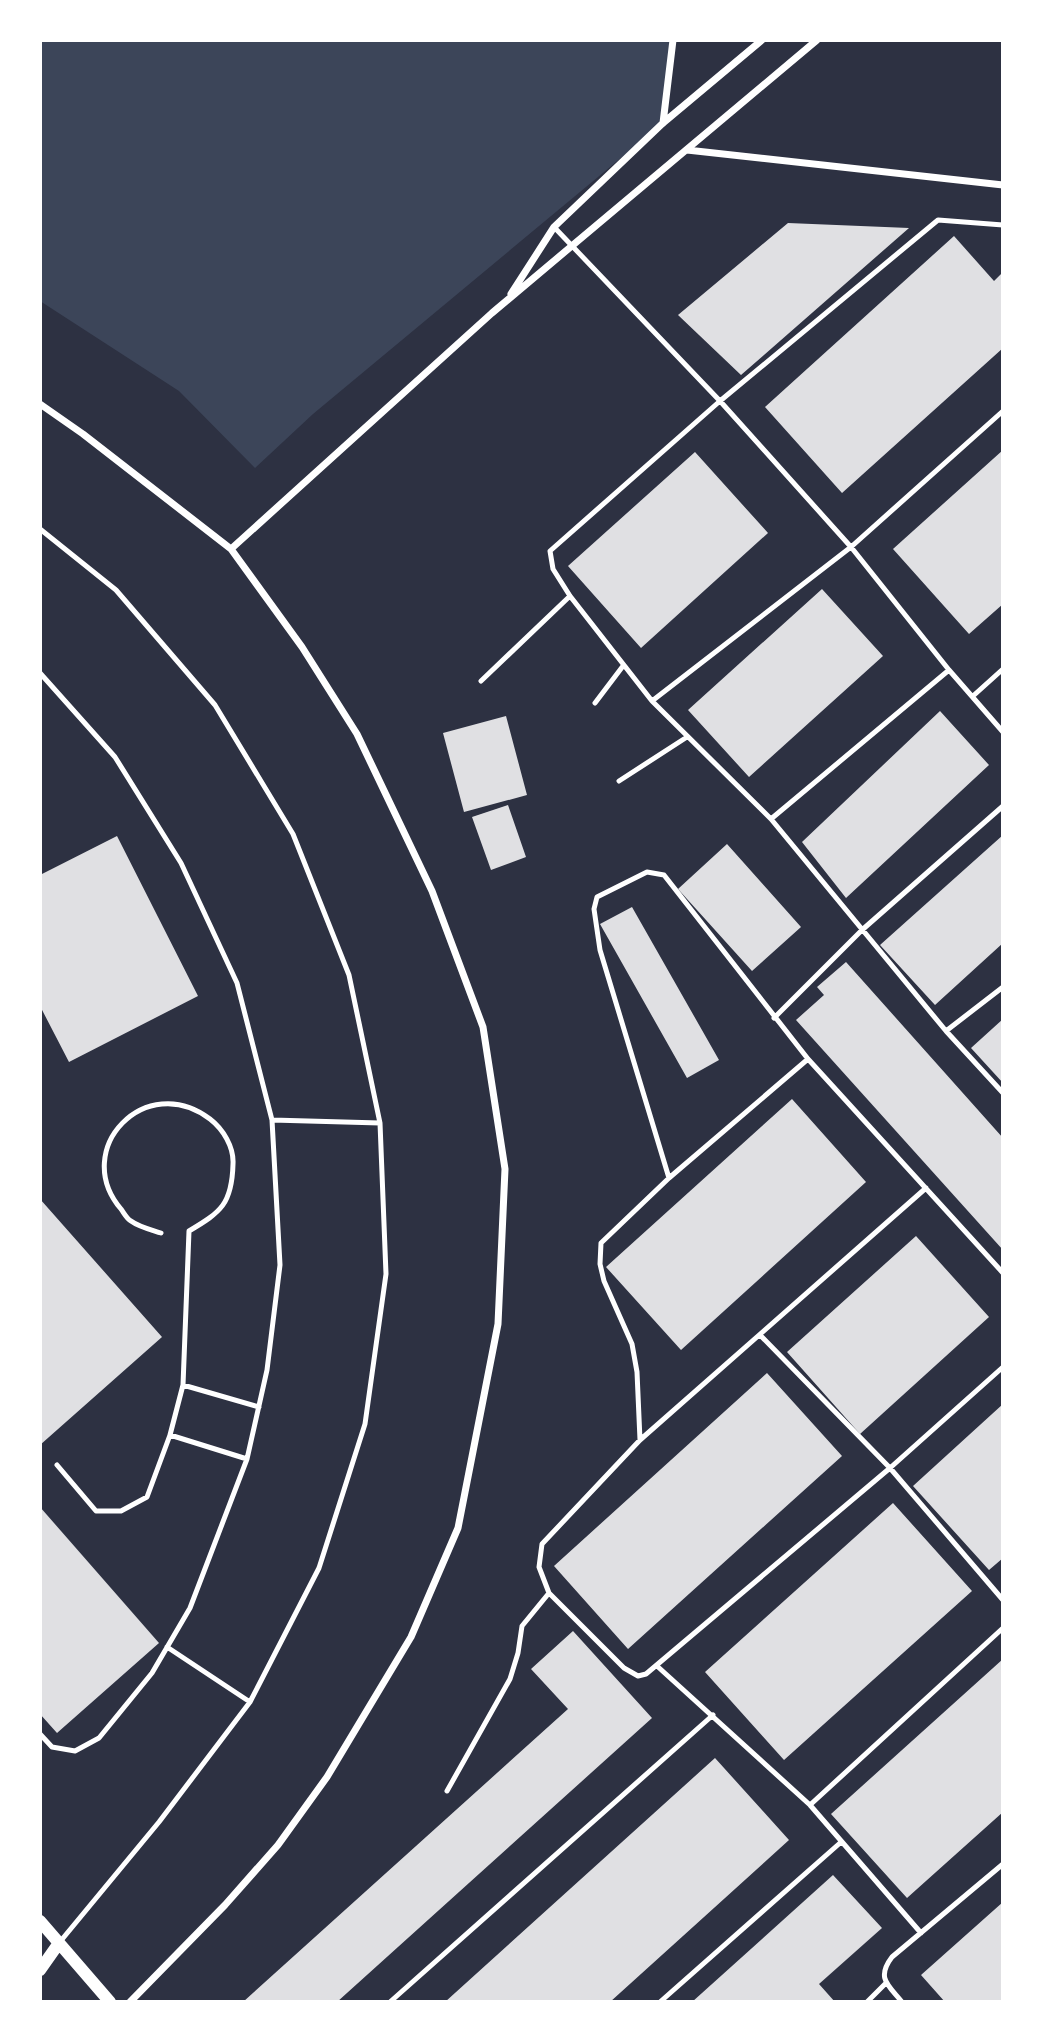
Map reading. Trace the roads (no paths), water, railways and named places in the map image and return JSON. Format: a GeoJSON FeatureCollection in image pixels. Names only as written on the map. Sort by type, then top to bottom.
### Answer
{"type":"FeatureCollection","features":[{"type":"Feature","properties":{"kind":"street"},"geometry":{"type":"LineString","coordinates":[[663,123],[673,40]]}},
{"type":"Feature","properties":{"kind":"street"},"geometry":{"type":"LineString","coordinates":[[506,302],[554,228],[663,123],[762,40]]}},
{"type":"Feature","properties":{"kind":"street"},"geometry":{"type":"LineString","coordinates":[[231,549],[506,302],[817,40]]}},
{"type":"Feature","properties":{"kind":"street"},"geometry":{"type":"LineString","coordinates":[[687,150],[1003,185]]}},
{"type":"Feature","properties":{"kind":"street"},"geometry":{"type":"LineString","coordinates":[[40,404],[83,434],[231,549],[302,647],[358,734],[432,891],[483,1027],[505,1169],[498,1324],[458,1528],[411,1637],[327,1777],[278,1845],[225,1905],[130,2002]]}},
{"type":"Feature","properties":{"kind":"street"},"geometry":{"type":"LineString","coordinates":[[40,1922],[110,2002]]}},
{"type":"Feature","properties":{"kind":"street"},"geometry":{"type":"LineString","coordinates":[[40,1970],[59,1942]]}},
{"type":"Feature","properties":{"kind":"lane"},"geometry":{"type":"LineString","coordinates":[[1003,225],[939,220],[720,401],[550,551],[553,569],[570,596],[652,701],[771,819],[946,1031],[1003,1093]]}},
{"type":"Feature","properties":{"kind":"lane"},"geometry":{"type":"LineString","coordinates":[[554,228],[720,401],[851,547],[949,670],[1003,732]]}},
{"type":"Feature","properties":{"kind":"lane"},"geometry":{"type":"LineString","coordinates":[[652,701],[851,547],[1003,411]]}},
{"type":"Feature","properties":{"kind":"lane"},"geometry":{"type":"LineString","coordinates":[[40,528],[116,590],[215,705],[293,834],[349,975],[380,1123],[386,1274],[365,1424],[319,1568],[250,1702],[159,1822],[59,1942]]}},
{"type":"Feature","properties":{"kind":"lane"},"geometry":{"type":"LineString","coordinates":[[481,681],[570,596]]}},
{"type":"Feature","properties":{"kind":"lane"},"geometry":{"type":"LineString","coordinates":[[596,703],[623,666]]}},
{"type":"Feature","properties":{"kind":"lane"},"geometry":{"type":"LineString","coordinates":[[771,819],[949,670]]}},
{"type":"Feature","properties":{"kind":"lane"},"geometry":{"type":"LineString","coordinates":[[973,696],[1003,670]]}},
{"type":"Feature","properties":{"kind":"lane"},"geometry":{"type":"LineString","coordinates":[[40,673],[115,757],[181,863],[237,983],[272,1120],[280,1265],[267,1370],[247,1459],[190,1608],[152,1673],[99,1738],[75,1751],[52,1746],[40,1734]]}},
{"type":"Feature","properties":{"kind":"lane"},"geometry":{"type":"LineString","coordinates":[[619,781],[687,737]]}},
{"type":"Feature","properties":{"kind":"lane"},"geometry":{"type":"LineString","coordinates":[[774,1018],[862,930],[1003,806]]}},
{"type":"Feature","properties":{"kind":"lane"},"geometry":{"type":"LineString","coordinates":[[669,1178],[600,950],[594,909],[597,897],[647,872],[664,875],[808,1059],[1003,1273]]}},
{"type":"Feature","properties":{"kind":"lane"},"geometry":{"type":"LineString","coordinates":[[946,1031],[1003,987]]}},
{"type":"Feature","properties":{"kind":"lane"},"geometry":{"type":"LineString","coordinates":[[640,1440],[637,1372],[632,1344],[604,1282],[600,1264],[601,1243],[669,1178],[808,1059]]}},
{"type":"Feature","properties":{"kind":"lane"},"geometry":{"type":"LineString","coordinates":[[57,1465],[96,1511],[121,1511],[147,1497],[170,1435],[183,1385],[189,1231],[216,1214],[233,1187],[233,1155],[220,1126],[195,1107],[163,1102],[133,1112],[111,1136],[103,1166],[110,1197],[131,1222],[161,1233]]}},
{"type":"Feature","properties":{"kind":"lane"},"geometry":{"type":"LineString","coordinates":[[272,1120],[380,1123]]}},
{"type":"Feature","properties":{"kind":"lane"},"geometry":{"type":"LineString","coordinates":[[926,1188],[640,1440],[542,1544],[539,1567],[549,1593],[624,1668],[638,1676],[646,1674],[890,1468],[1003,1367]]}},
{"type":"Feature","properties":{"kind":"lane"},"geometry":{"type":"LineString","coordinates":[[761,1336],[890,1468],[1003,1600]]}},
{"type":"Feature","properties":{"kind":"lane"},"geometry":{"type":"LineString","coordinates":[[183,1385],[259,1407]]}},
{"type":"Feature","properties":{"kind":"lane"},"geometry":{"type":"LineString","coordinates":[[170,1435],[247,1459]]}},
{"type":"Feature","properties":{"kind":"lane"},"geometry":{"type":"LineString","coordinates":[[447,1791],[510,1679],[522,1626],[549,1593]]}},
{"type":"Feature","properties":{"kind":"lane"},"geometry":{"type":"LineString","coordinates":[[810,1805],[1003,1628]]}},
{"type":"Feature","properties":{"kind":"lane"},"geometry":{"type":"LineString","coordinates":[[167,1647],[250,1702]]}},
{"type":"Feature","properties":{"kind":"lane"},"geometry":{"type":"LineString","coordinates":[[657,1666],[810,1805],[840,1843],[921,1933]]}},
{"type":"Feature","properties":{"kind":"lane"},"geometry":{"type":"LineString","coordinates":[[390,2002],[713,1715]]}},
{"type":"Feature","properties":{"kind":"lane"},"geometry":{"type":"LineString","coordinates":[[660,2002],[840,1843]]}},
{"type":"Feature","properties":{"kind":"lane"},"geometry":{"type":"LineString","coordinates":[[902,2002],[886,1983],[883,1973],[885,1966],[892,1957],[1003,1864]]}},
{"type":"Feature","properties":{"kind":"lane"},"geometry":{"type":"LineString","coordinates":[[867,2002],[886,1983]]}}]}
